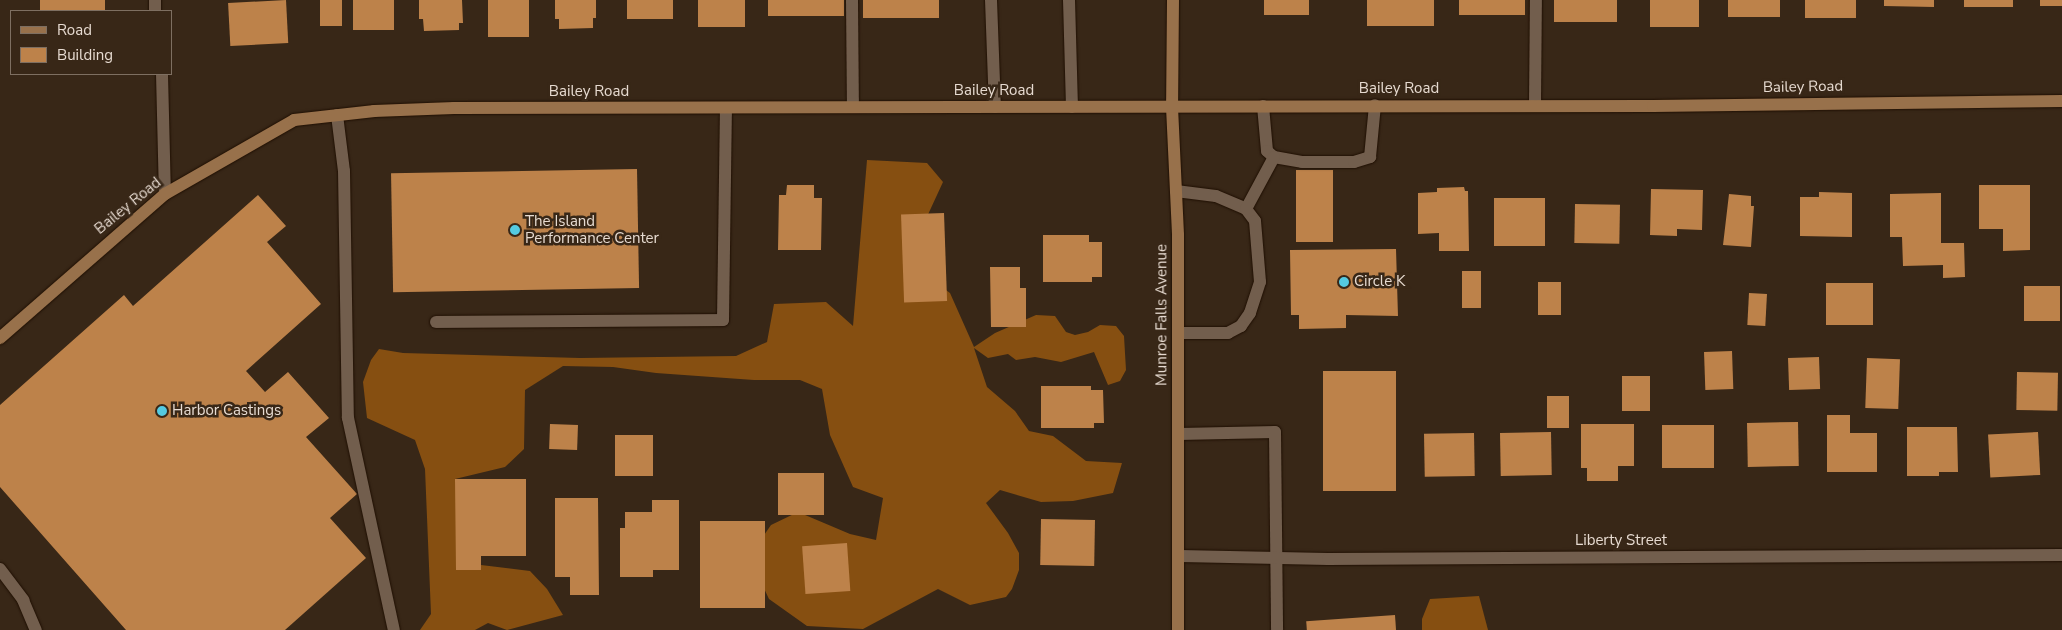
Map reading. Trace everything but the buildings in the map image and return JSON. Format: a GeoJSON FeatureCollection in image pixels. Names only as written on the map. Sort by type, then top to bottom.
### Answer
{"type":"FeatureCollection","features":[{"type":"Feature","properties":{"kind":"street"},"geometry":{"type":"LineString","coordinates":[[852,0],[853,107]]}},
{"type":"Feature","properties":{"kind":"street"},"geometry":{"type":"LineString","coordinates":[[991,0],[995,107]]}},
{"type":"Feature","properties":{"kind":"street"},"geometry":{"type":"LineString","coordinates":[[1069,0],[1072,107]]}},
{"type":"Feature","properties":{"kind":"street","name":"Munroe Falls Avenue"},"geometry":{"type":"LineString","coordinates":[[1172,0],[1172,107],[1179,333],[1180,556],[1178,630]]}},
{"type":"Feature","properties":{"kind":"street"},"geometry":{"type":"LineString","coordinates":[[1535,105],[1536,0]]}},
{"type":"Feature","properties":{"kind":"street"},"geometry":{"type":"LineString","coordinates":[[162,75],[165,194]]}},
{"type":"Feature","properties":{"kind":"street","name":"Bailey Road"},"geometry":{"type":"LineString","coordinates":[[0,338],[165,194],[294,120],[337,115],[374,111],[454,108],[1653,106],[2062,101]]}},
{"type":"Feature","properties":{"kind":"street"},"geometry":{"type":"LineString","coordinates":[[1264,106],[1268,150],[1274,157],[1302,162],[1354,162],[1370,157],[1375,105]]}},
{"type":"Feature","properties":{"kind":"street"},"geometry":{"type":"LineString","coordinates":[[436,322],[723,320],[726,108]]}},
{"type":"Feature","properties":{"kind":"street"},"geometry":{"type":"LineString","coordinates":[[337,115],[344,171],[348,418],[394,630]]}},
{"type":"Feature","properties":{"kind":"street"},"geometry":{"type":"LineString","coordinates":[[1246,209],[1274,157]]}},
{"type":"Feature","properties":{"kind":"street"},"geometry":{"type":"LineString","coordinates":[[1176,192],[1216,196],[1246,209],[1255,221],[1260,282],[1250,313],[1241,326],[1228,333],[1179,333]]}},
{"type":"Feature","properties":{"kind":"street"},"geometry":{"type":"LineString","coordinates":[[1179,434],[1276,432],[1277,630]]}},
{"type":"Feature","properties":{"kind":"street","name":"Liberty Street"},"geometry":{"type":"LineString","coordinates":[[1180,556],[1277,558],[2062,555]]}},
{"type":"Feature","properties":{"kind":"street"},"geometry":{"type":"LineString","coordinates":[[0,569],[23,600],[36,630]]}},
{"type":"Feature","properties":{"kind":"shaded area"},"geometry":{"type":"Polygon","coordinates":[[[867,160],[927,163],[943,182],[925,221],[913,266],[950,293],[974,347],[995,333],[1036,315],[1055,316],[1066,332],[1075,335],[1088,332],[1100,325],[1116,326],[1124,336],[1126,370],[1120,381],[1108,385],[1094,352],[1061,362],[1035,357],[1016,360],[1008,354],[988,358],[974,348],[987,387],[1015,411],[1029,431],[1053,436],[1086,461],[1122,463],[1113,493],[1073,501],[1041,502],[1000,490],[986,503],[1008,533],[1019,553],[1019,570],[1012,589],[1006,597],[970,605],[938,589],[863,629],[807,626],[769,599],[749,557],[771,525],[798,512],[850,534],[876,540],[883,498],[853,487],[830,435],[822,389],[800,380],[754,380],[656,373],[613,367],[563,366],[525,390],[524,449],[505,467],[455,479],[481,565],[530,571],[547,589],[563,615],[507,630],[488,623],[475,630],[420,630],[431,614],[425,469],[415,440],[367,418],[363,382],[371,360],[379,349],[403,353],[580,358],[736,356],[767,342],[774,304],[826,302],[853,326],[867,160]]]}},
{"type":"Feature","properties":{"kind":"shaded area"},"geometry":{"type":"Polygon","coordinates":[[[1479,596],[1488,630],[1422,630],[1422,619],[1430,599],[1479,596]]]}},
{"type":"Feature","properties":{"kind":"place","name":"The Island Performance Center"},"geometry":{"type":"Point","coordinates":[515,230]}},
{"type":"Feature","properties":{"kind":"place","name":"Circle K"},"geometry":{"type":"Point","coordinates":[1344,282]}},
{"type":"Feature","properties":{"kind":"place","name":"Harbor Castings"},"geometry":{"type":"Point","coordinates":[162,411]}}]}
